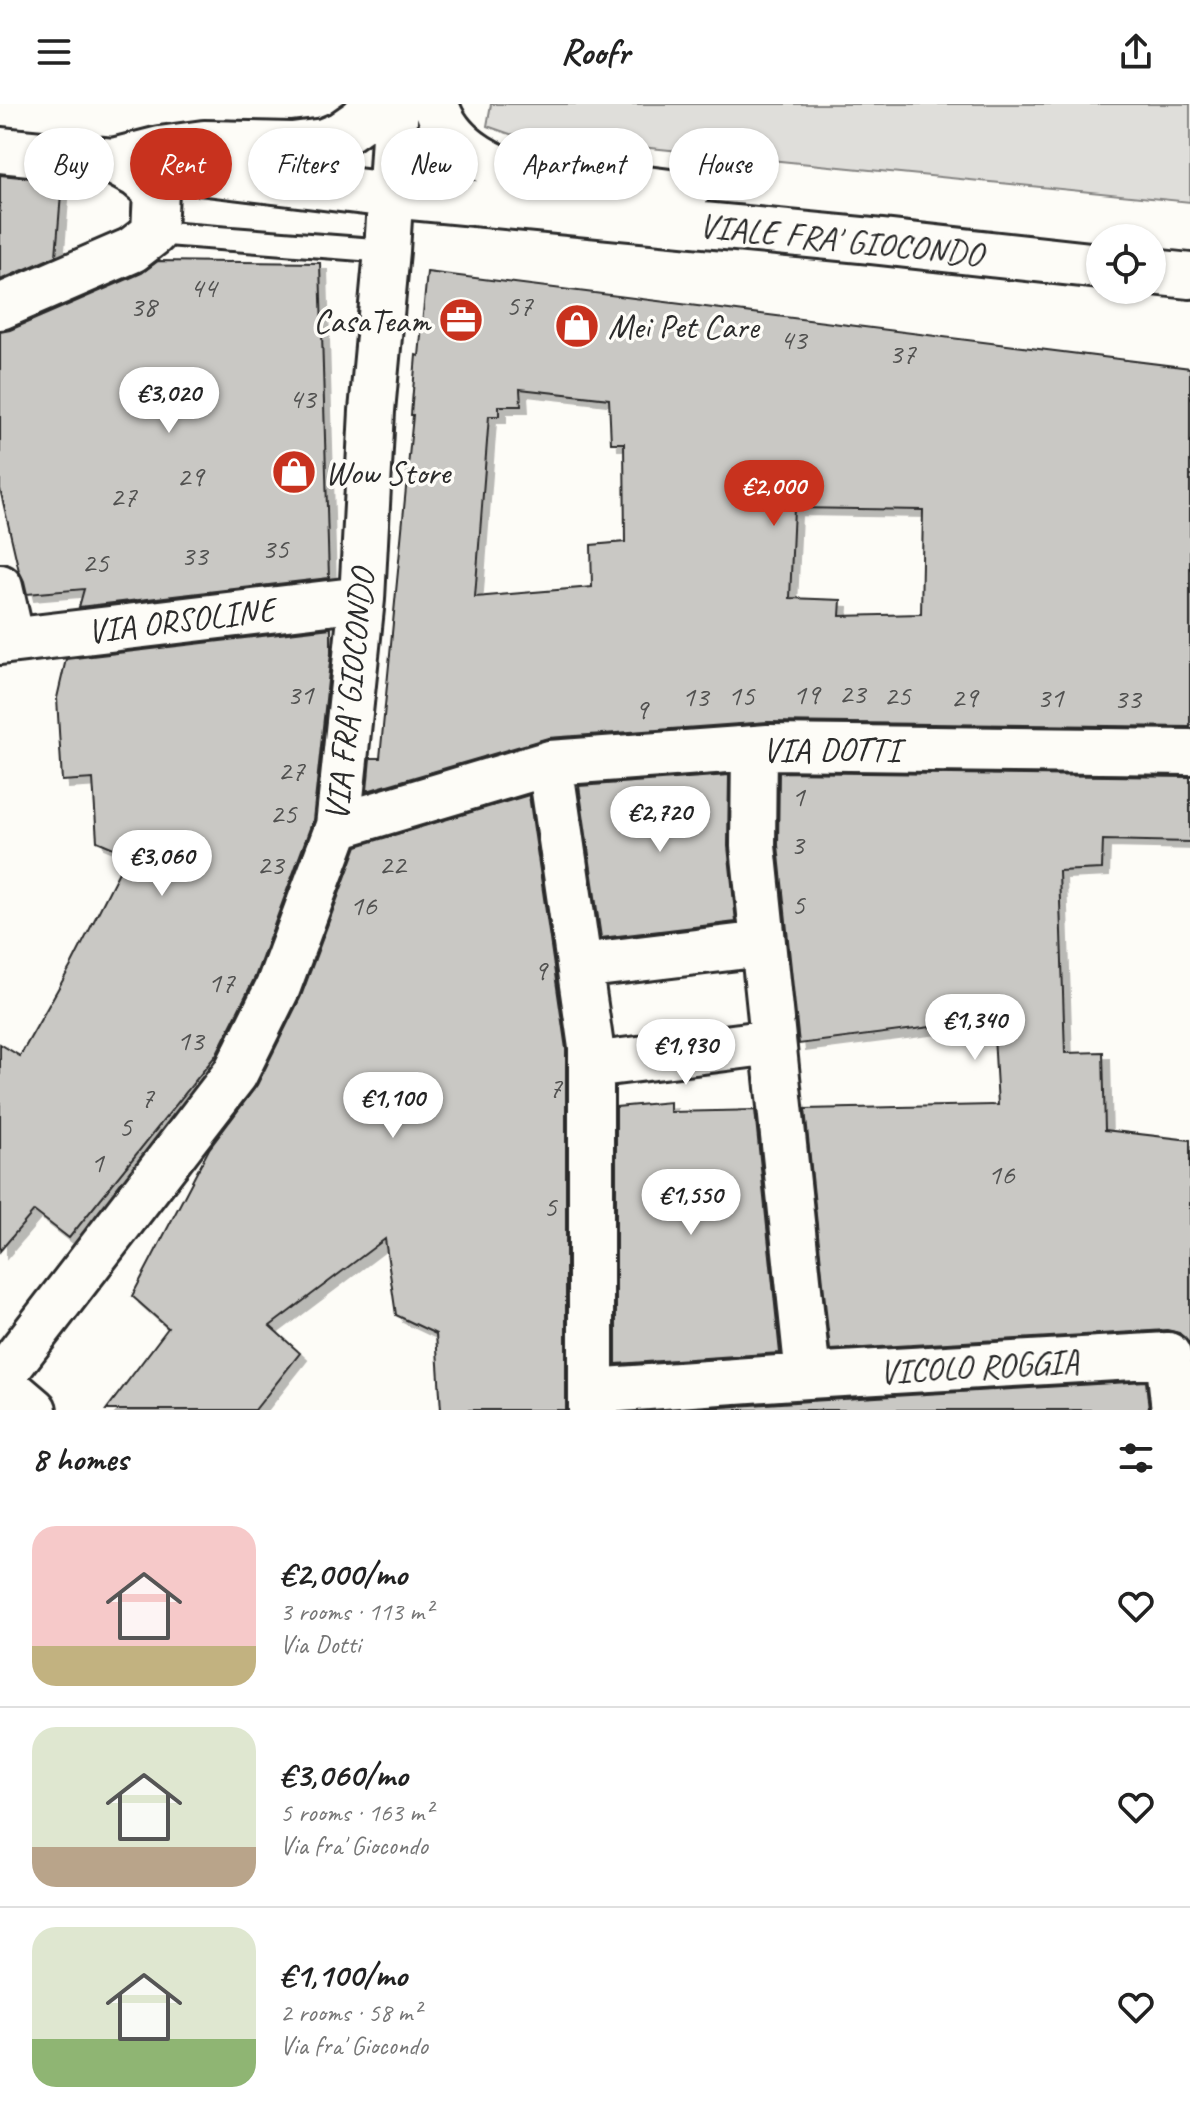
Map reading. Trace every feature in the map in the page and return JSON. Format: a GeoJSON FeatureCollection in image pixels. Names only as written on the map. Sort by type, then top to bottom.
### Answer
{"type":"FeatureCollection","features":[{"type":"Feature","properties":{"kind":"street"},"geometry":{"type":"LineString","coordinates":[[114,161],[160,149],[204,143],[292,145],[324,141],[361,120],[375,104]]}},
{"type":"Feature","properties":{"kind":"street","name":"VIA FRA' GIOCONDO"},"geometry":{"type":"LineString","coordinates":[[394,128],[396,104]]}},
{"type":"Feature","properties":{"kind":"street"},"geometry":{"type":"LineString","coordinates":[[436,104],[449,129],[466,149],[510,172],[695,195],[872,241]]}},
{"type":"Feature","properties":{"kind":"street","name":"VIALE FRA' GIOCONDO"},"geometry":{"type":"LineString","coordinates":[[0,150],[24,152]]}},
{"type":"Feature","properties":{"kind":"street","name":"VIALE FRA' GIOCONDO"},"geometry":{"type":"LineString","coordinates":[[114,161],[381,194]]}},
{"type":"Feature","properties":{"kind":"street"},"geometry":{"type":"LineString","coordinates":[[0,307],[132,250],[154,233],[156,191],[114,162]]}},
{"type":"Feature","properties":{"kind":"street","name":"VIA FRA' GIOCONDO"},"geometry":{"type":"LineString","coordinates":[[0,1380],[235,1074],[278,987],[338,826],[362,599],[372,411],[390,200]]}},
{"type":"Feature","properties":{"kind":"street","name":"VIALE FRA' GIOCONDO"},"geometry":{"type":"LineString","coordinates":[[442,200],[1086,264]]}},
{"type":"Feature","properties":{"kind":"street"},"geometry":{"type":"LineString","coordinates":[[1166,273],[1190,276]]}},
{"type":"Feature","properties":{"kind":"street"},"geometry":{"type":"LineString","coordinates":[[0,587],[6,641]]}},
{"type":"Feature","properties":{"kind":"street","name":"VIA ORSOLINE"},"geometry":{"type":"LineString","coordinates":[[6,641],[362,599]]}},
{"type":"Feature","properties":{"kind":"street","name":"VIA DOTTI"},"geometry":{"type":"LineString","coordinates":[[338,826],[550,763],[768,747],[1190,752]]}},
{"type":"Feature","properties":{"kind":"street"},"geometry":{"type":"LineString","coordinates":[[754,749],[753,846],[808,1376]]}},
{"type":"Feature","properties":{"kind":"street"},"geometry":{"type":"LineString","coordinates":[[550,763],[591,1047],[591,1401]]}},
{"type":"Feature","properties":{"kind":"street"},"geometry":{"type":"LineString","coordinates":[[580,966],[763,944]]}},
{"type":"Feature","properties":{"kind":"street"},"geometry":{"type":"LineString","coordinates":[[591,1065],[773,1042]]}},
{"type":"Feature","properties":{"kind":"street","name":"VICOLO ROGGIA"},"geometry":{"type":"LineString","coordinates":[[591,1401],[808,1376],[1168,1355],[1174,1410]]}},
{"type":"Feature","properties":{"kind":"street"},"geometry":{"type":"LineString","coordinates":[[0,1380],[34,1410]]}},
{"type":"Feature","properties":{"kind":"lane"},"geometry":{"type":"LineString","coordinates":[[154,233],[387,251]]}},
{"type":"Feature","properties":{"kind":"shaded area"},"geometry":{"type":"Polygon","coordinates":[[[491,104],[1190,104],[1190,202],[779,161],[779,128],[669,128],[669,150],[653,148],[653,128],[487,126],[491,104]]]}},
{"type":"Feature","properties":{"kind":"building"},"geometry":{"type":"Polygon","coordinates":[[[0,175],[24,177],[24,200],[60,200],[56,256],[0,280],[0,175]]]}},
{"type":"Feature","properties":{"kind":"building"},"geometry":{"type":"Polygon","coordinates":[[[158,261],[320,263],[329,578],[79,607],[84,589],[27,594],[0,489],[0,332],[142,273],[158,261]]]}},
{"type":"Feature","properties":{"kind":"building"},"geometry":{"type":"Polygon","coordinates":[[[427,272],[1190,368],[1190,727],[768,722],[548,738],[367,791],[370,758],[380,758],[416,355],[419,356],[427,272]],[[520,389],[521,406],[499,406],[499,416],[489,416],[475,597],[592,587],[591,545],[625,542],[624,443],[611,443],[609,399],[520,389]],[[794,508],[790,598],[841,600],[840,616],[921,614],[923,510],[794,508]]]}},
{"type":"Feature","properties":{"kind":"building"},"geometry":{"type":"Polygon","coordinates":[[[331,628],[313,820],[255,977],[216,1055],[69,1238],[34,1211],[0,1251],[0,1044],[20,1056],[72,964],[128,854],[97,841],[93,779],[62,781],[57,698],[66,659],[331,628]]]}},
{"type":"Feature","properties":{"kind":"building"},"geometry":{"type":"Polygon","coordinates":[[[779,772],[1190,777],[1190,842],[1103,840],[1102,869],[1059,871],[1065,1053],[1103,1052],[1105,1130],[1190,1140],[1190,1344],[1179,1333],[1167,1330],[830,1350],[805,1109],[998,1105],[993,1019],[799,1044],[778,845],[779,772]]]}},
{"type":"Feature","properties":{"kind":"building"},"geometry":{"type":"Polygon","coordinates":[[[729,775],[728,846],[736,922],[601,938],[579,786],[729,775]]]}},
{"type":"Feature","properties":{"kind":"building"},"geometry":{"type":"Polygon","coordinates":[[[529,795],[566,1049],[566,1410],[441,1410],[436,1334],[396,1315],[385,1239],[270,1326],[300,1353],[255,1410],[106,1410],[168,1328],[132,1296],[209,1149],[257,1085],[301,996],[357,846],[529,795]]]}},
{"type":"Feature","properties":{"kind":"building"},"geometry":{"type":"Polygon","coordinates":[[[670,1102],[670,1112],[755,1110],[780,1353],[616,1364],[616,1107],[670,1102]]]}},
{"type":"Feature","properties":{"kind":"building"},"geometry":{"type":"Polygon","coordinates":[[[1146,1381],[1149,1410],[679,1410],[810,1401],[1146,1381]]]}},
{"type":"Feature","properties":{"kind":"place","name":"CasaTeam"},"geometry":{"type":"Point","coordinates":[461,320]}},
{"type":"Feature","properties":{"kind":"place","name":"Mei Pet Care"},"geometry":{"type":"Point","coordinates":[577,326]}},
{"type":"Feature","properties":{"kind":"place","name":"Wow Store"},"geometry":{"type":"Point","coordinates":[294,472]}}]}
